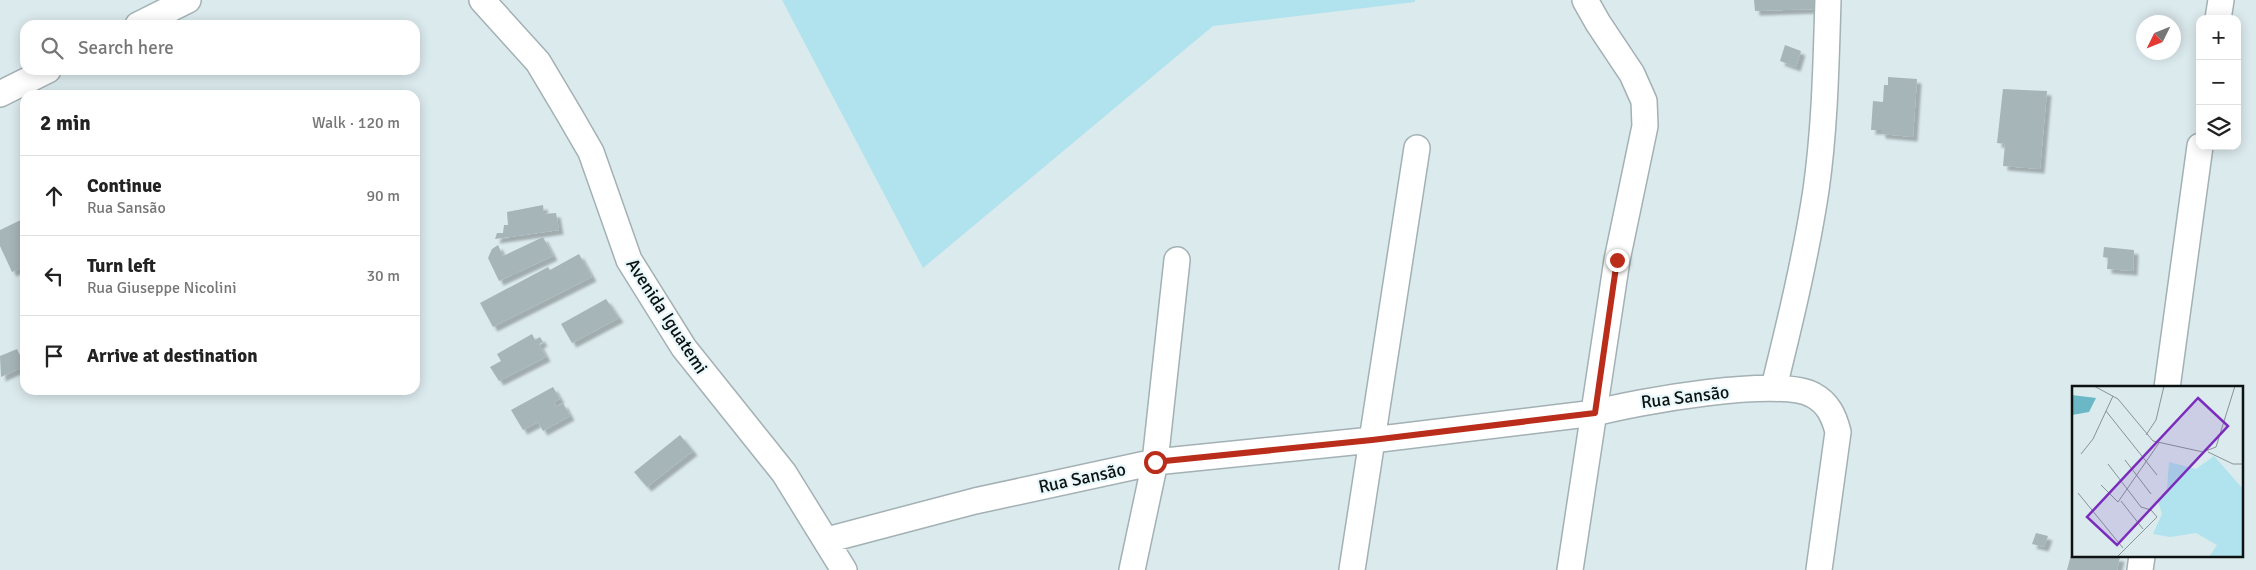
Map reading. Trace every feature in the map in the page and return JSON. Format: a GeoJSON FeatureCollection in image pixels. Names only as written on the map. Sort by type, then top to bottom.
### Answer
{"type":"FeatureCollection","features":[{"type":"Feature","properties":{"kind":"street"},"geometry":{"type":"LineString","coordinates":[[148,20],[188,0]]}},
{"type":"Feature","properties":{"kind":"street","name":"Avenida Iguatemi"},"geometry":{"type":"LineString","coordinates":[[482,0],[538,62],[569,114],[591,152],[629,260],[684,348],[784,473],[844,570]]}},
{"type":"Feature","properties":{"kind":"street"},"geometry":{"type":"LineString","coordinates":[[1570,570],[1617,260],[1645,126],[1644,101],[1632,74],[1585,0]]}},
{"type":"Feature","properties":{"kind":"street"},"geometry":{"type":"LineString","coordinates":[[1774,387],[1804,256],[1816,189],[1823,122],[1828,0]]}},
{"type":"Feature","properties":{"kind":"street"},"geometry":{"type":"LineString","coordinates":[[2219,15],[2221,0]]}},
{"type":"Feature","properties":{"kind":"street"},"geometry":{"type":"LineString","coordinates":[[0,94],[38,75]]}},
{"type":"Feature","properties":{"kind":"street"},"geometry":{"type":"LineString","coordinates":[[1352,570],[1417,148]]}},
{"type":"Feature","properties":{"kind":"street"},"geometry":{"type":"LineString","coordinates":[[2167,386],[2199,150]]}},
{"type":"Feature","properties":{"kind":"street"},"geometry":{"type":"LineString","coordinates":[[1132,570],[1155,462],[1177,260]]}},
{"type":"Feature","properties":{"kind":"street","name":"Rua Sansão"},"geometry":{"type":"LineString","coordinates":[[827,540],[975,501],[1155,462],[1372,440],[1595,413],[1630,404],[1661,399],[1774,387],[1812,394],[1827,405],[1835,418],[1838,432],[1819,570]]}},
{"type":"Feature","properties":{"kind":"shaded area"},"geometry":{"type":"Polygon","coordinates":[[[782,0],[1415,0],[1415,2],[1213,26],[923,268],[782,0]]]}},
{"type":"Feature","properties":{"kind":"building"},"geometry":{"type":"Polygon","coordinates":[[[1754,0],[1815,0],[1815,9],[1755,11],[1754,0]]]}},
{"type":"Feature","properties":{"kind":"building"},"geometry":{"type":"Polygon","coordinates":[[[1785,45],[1801,51],[1796,67],[1780,61],[1785,45]]]}},
{"type":"Feature","properties":{"kind":"building"},"geometry":{"type":"Polygon","coordinates":[[[1888,77],[1917,79],[1913,137],[1881,134],[1881,130],[1871,130],[1873,101],[1883,102],[1884,85],[1888,85],[1888,77]]]}},
{"type":"Feature","properties":{"kind":"building"},"geometry":{"type":"Polygon","coordinates":[[[2003,89],[2047,91],[2040,169],[2003,166],[2005,144],[1997,143],[2003,89]]]}},
{"type":"Feature","properties":{"kind":"building"},"geometry":{"type":"Polygon","coordinates":[[[543,205],[544,214],[556,213],[559,230],[495,239],[497,233],[503,233],[504,225],[508,225],[507,212],[543,205]]]}},
{"type":"Feature","properties":{"kind":"building"},"geometry":{"type":"Polygon","coordinates":[[[20,220],[20,268],[12,272],[0,246],[0,230],[20,220]]]}},
{"type":"Feature","properties":{"kind":"building"},"geometry":{"type":"Polygon","coordinates":[[[543,237],[553,256],[499,281],[488,258],[492,249],[498,245],[503,256],[543,237]]]}},
{"type":"Feature","properties":{"kind":"building"},"geometry":{"type":"Polygon","coordinates":[[[2104,247],[2134,250],[2133,271],[2107,269],[2108,258],[2103,257],[2104,247]]]}},
{"type":"Feature","properties":{"kind":"building"},"geometry":{"type":"Polygon","coordinates":[[[579,254],[592,277],[493,327],[480,303],[548,267],[550,270],[579,254]]]}},
{"type":"Feature","properties":{"kind":"building"},"geometry":{"type":"Polygon","coordinates":[[[606,299],[619,318],[572,343],[561,324],[606,299]]]}},
{"type":"Feature","properties":{"kind":"building"},"geometry":{"type":"Polygon","coordinates":[[[532,334],[535,340],[540,337],[543,342],[539,344],[546,357],[499,381],[490,367],[501,361],[497,354],[532,334]]]}},
{"type":"Feature","properties":{"kind":"building"},"geometry":{"type":"Polygon","coordinates":[[[17,349],[20,355],[20,368],[1,377],[0,356],[17,349]]]}},
{"type":"Feature","properties":{"kind":"building"},"geometry":{"type":"Polygon","coordinates":[[[553,387],[560,399],[554,402],[556,407],[563,403],[570,416],[543,431],[538,422],[523,430],[511,410],[553,387]]]}},
{"type":"Feature","properties":{"kind":"building"},"geometry":{"type":"Polygon","coordinates":[[[680,435],[693,451],[647,487],[634,472],[680,435]]]}},
{"type":"Feature","properties":{"kind":"building"},"geometry":{"type":"Polygon","coordinates":[[[2036,533],[2048,536],[2044,547],[2032,544],[2036,533]]]}},
{"type":"Feature","properties":{"kind":"building"},"geometry":{"type":"Polygon","coordinates":[[[2072,551],[2072,558],[2120,558],[2117,570],[2067,570],[2072,551]]]}},
{"type":"Feature","properties":{"kind":"route"},"geometry":{"type":"LineString","coordinates":[[1155,462],[1372,440],[1595,413],[1617,260]]}}]}
